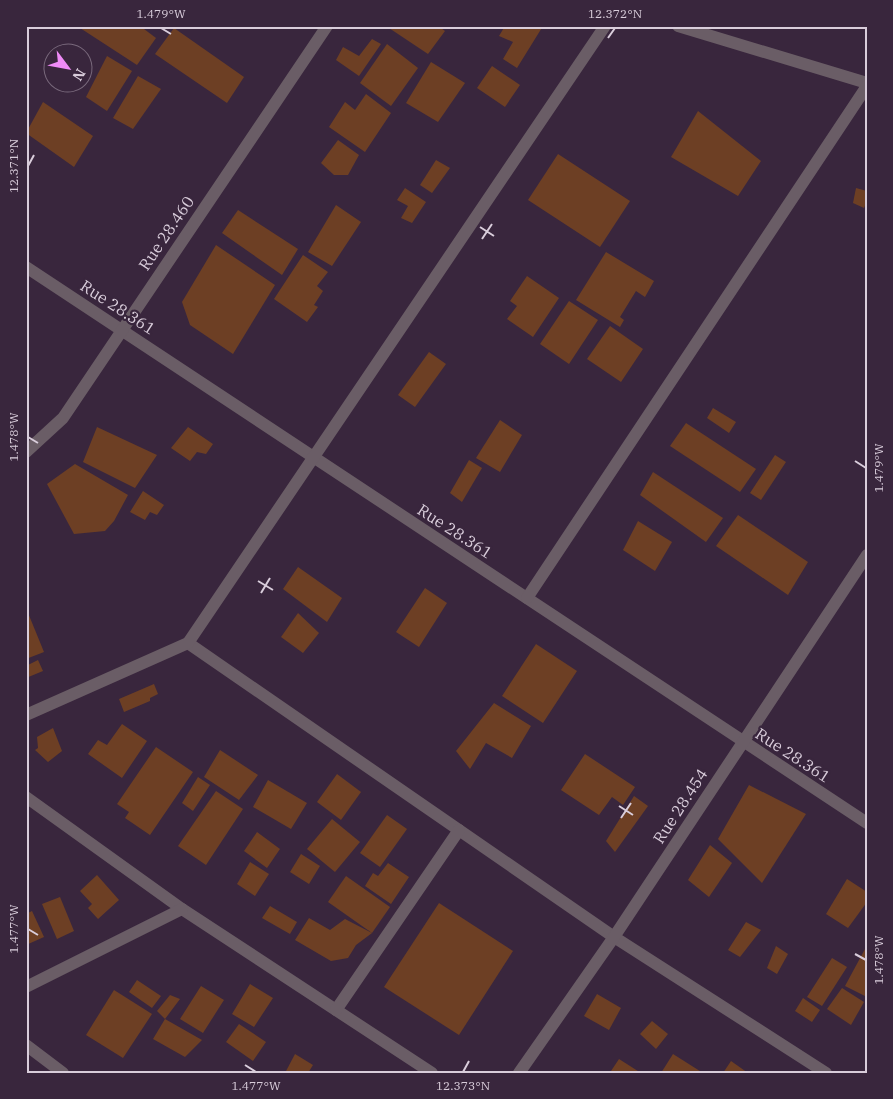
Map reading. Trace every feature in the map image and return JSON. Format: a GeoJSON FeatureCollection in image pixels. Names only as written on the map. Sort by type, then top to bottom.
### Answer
{"type":"FeatureCollection","features":[{"type":"Feature","properties":{"kind":"street","name":"Rue 28.460"},"geometry":{"type":"LineString","coordinates":[[26,452],[62,418],[121,328],[327,26]]}},
{"type":"Feature","properties":{"kind":"street"},"geometry":{"type":"LineString","coordinates":[[26,715],[188,643],[605,26]]}},
{"type":"Feature","properties":{"kind":"street"},"geometry":{"type":"LineString","coordinates":[[528,598],[867,84],[678,26]]}},
{"type":"Feature","properties":{"kind":"street","name":"Rue 28.361"},"geometry":{"type":"LineString","coordinates":[[26,267],[528,598],[742,742],[867,822]]}},
{"type":"Feature","properties":{"kind":"street","name":"Rue 28.454"},"geometry":{"type":"LineString","coordinates":[[519,1073],[614,937],[742,742],[865,561]]}},
{"type":"Feature","properties":{"kind":"street"},"geometry":{"type":"LineString","coordinates":[[188,643],[614,937],[826,1073]]}},
{"type":"Feature","properties":{"kind":"street"},"geometry":{"type":"LineString","coordinates":[[26,797],[182,909],[432,1073]]}},
{"type":"Feature","properties":{"kind":"street"},"geometry":{"type":"LineString","coordinates":[[336,1010],[459,830]]}},
{"type":"Feature","properties":{"kind":"street"},"geometry":{"type":"LineString","coordinates":[[26,987],[182,909]]}},
{"type":"Feature","properties":{"kind":"street"},"geometry":{"type":"LineString","coordinates":[[26,1045],[63,1073]]}},
{"type":"Feature","properties":{"kind":"building"},"geometry":{"type":"Polygon","coordinates":[[[77,26],[140,26],[156,38],[137,65],[77,26]]]}},
{"type":"Feature","properties":{"kind":"building"},"geometry":{"type":"Polygon","coordinates":[[[386,26],[438,26],[445,31],[428,54],[386,26]]]}},
{"type":"Feature","properties":{"kind":"building"},"geometry":{"type":"Polygon","coordinates":[[[505,26],[543,26],[517,68],[503,59],[513,42],[499,36],[505,26]]]}},
{"type":"Feature","properties":{"kind":"building"},"geometry":{"type":"Polygon","coordinates":[[[174,28],[244,77],[227,103],[155,54],[174,28]]]}},
{"type":"Feature","properties":{"kind":"building"},"geometry":{"type":"Polygon","coordinates":[[[372,39],[381,44],[359,76],[336,60],[343,47],[359,56],[372,39]]]}},
{"type":"Feature","properties":{"kind":"building"},"geometry":{"type":"Polygon","coordinates":[[[387,44],[418,68],[391,106],[360,83],[387,44]]]}},
{"type":"Feature","properties":{"kind":"building"},"geometry":{"type":"Polygon","coordinates":[[[107,56],[132,71],[107,111],[86,97],[89,92],[92,92],[92,85],[107,56]]]}},
{"type":"Feature","properties":{"kind":"building"},"geometry":{"type":"Polygon","coordinates":[[[431,62],[465,83],[438,122],[406,103],[431,62]]]}},
{"type":"Feature","properties":{"kind":"building"},"geometry":{"type":"Polygon","coordinates":[[[492,66],[520,85],[505,107],[477,88],[492,66]]]}},
{"type":"Feature","properties":{"kind":"building"},"geometry":{"type":"Polygon","coordinates":[[[138,76],[161,89],[133,129],[113,118],[138,76]]]}},
{"type":"Feature","properties":{"kind":"building"},"geometry":{"type":"Polygon","coordinates":[[[366,94],[391,113],[365,152],[329,127],[345,102],[355,110],[366,94]]]}},
{"type":"Feature","properties":{"kind":"building"},"geometry":{"type":"Polygon","coordinates":[[[43,102],[93,136],[74,167],[26,133],[43,102]]]}},
{"type":"Feature","properties":{"kind":"building"},"geometry":{"type":"Polygon","coordinates":[[[698,111],[761,161],[738,196],[671,157],[698,111]]]}},
{"type":"Feature","properties":{"kind":"building"},"geometry":{"type":"Polygon","coordinates":[[[338,140],[359,155],[348,175],[334,175],[321,163],[338,140]]]}},
{"type":"Feature","properties":{"kind":"building"},"geometry":{"type":"Polygon","coordinates":[[[558,154],[630,201],[600,247],[528,200],[558,154]]]}},
{"type":"Feature","properties":{"kind":"building"},"geometry":{"type":"Polygon","coordinates":[[[436,160],[450,168],[432,193],[420,185],[436,160]]]}},
{"type":"Feature","properties":{"kind":"building"},"geometry":{"type":"Polygon","coordinates":[[[405,188],[426,202],[412,223],[401,218],[408,206],[397,200],[405,188]]]}},
{"type":"Feature","properties":{"kind":"building"},"geometry":{"type":"Polygon","coordinates":[[[856,188],[867,191],[867,201],[864,208],[853,203],[856,188]]]}},
{"type":"Feature","properties":{"kind":"building"},"geometry":{"type":"Polygon","coordinates":[[[336,205],[361,222],[332,266],[308,252],[336,205]]]}},
{"type":"Feature","properties":{"kind":"building"},"geometry":{"type":"Polygon","coordinates":[[[238,210],[298,249],[282,275],[222,233],[238,210]]]}},
{"type":"Feature","properties":{"kind":"building"},"geometry":{"type":"Polygon","coordinates":[[[216,245],[275,285],[233,354],[190,325],[182,302],[216,245]]]}},
{"type":"Feature","properties":{"kind":"building"},"geometry":{"type":"Polygon","coordinates":[[[606,252],[654,281],[645,297],[636,291],[620,317],[624,320],[620,327],[576,300],[606,252]]]}},
{"type":"Feature","properties":{"kind":"building"},"geometry":{"type":"Polygon","coordinates":[[[303,255],[328,272],[317,286],[323,291],[314,305],[318,307],[307,322],[274,299],[303,255]]]}},
{"type":"Feature","properties":{"kind":"building"},"geometry":{"type":"Polygon","coordinates":[[[527,276],[559,298],[533,337],[507,319],[517,306],[510,301],[527,276]]]}},
{"type":"Feature","properties":{"kind":"building"},"geometry":{"type":"Polygon","coordinates":[[[569,301],[598,320],[569,364],[540,344],[569,301]]]}},
{"type":"Feature","properties":{"kind":"building"},"geometry":{"type":"Polygon","coordinates":[[[610,326],[643,349],[621,382],[587,359],[610,326]]]}},
{"type":"Feature","properties":{"kind":"building"},"geometry":{"type":"Polygon","coordinates":[[[429,352],[446,364],[415,407],[398,395],[429,352]]]}},
{"type":"Feature","properties":{"kind":"building"},"geometry":{"type":"Polygon","coordinates":[[[713,408],[736,422],[729,433],[707,418],[713,408]]]}},
{"type":"Feature","properties":{"kind":"building"},"geometry":{"type":"Polygon","coordinates":[[[500,420],[522,435],[500,472],[476,458],[500,420]]]}},
{"type":"Feature","properties":{"kind":"building"},"geometry":{"type":"Polygon","coordinates":[[[686,423],[756,469],[740,492],[670,446],[686,423]]]}},
{"type":"Feature","properties":{"kind":"building"},"geometry":{"type":"Polygon","coordinates":[[[97,427],[157,455],[135,488],[83,462],[97,427]]]}},
{"type":"Feature","properties":{"kind":"building"},"geometry":{"type":"Polygon","coordinates":[[[188,427],[213,444],[206,454],[197,452],[190,461],[171,448],[188,427]]]}},
{"type":"Feature","properties":{"kind":"building"},"geometry":{"type":"Polygon","coordinates":[[[775,455],[786,462],[761,500],[750,493],[775,455]]]}},
{"type":"Feature","properties":{"kind":"building"},"geometry":{"type":"Polygon","coordinates":[[[469,460],[482,468],[462,502],[450,493],[469,460]]]}},
{"type":"Feature","properties":{"kind":"building"},"geometry":{"type":"Polygon","coordinates":[[[75,464],[128,495],[114,521],[105,531],[74,534],[47,484],[75,464]]]}},
{"type":"Feature","properties":{"kind":"building"},"geometry":{"type":"Polygon","coordinates":[[[653,472],[723,518],[706,542],[640,495],[653,472]]]}},
{"type":"Feature","properties":{"kind":"building"},"geometry":{"type":"Polygon","coordinates":[[[143,491],[164,505],[157,515],[150,512],[145,520],[130,512],[143,491]]]}},
{"type":"Feature","properties":{"kind":"building"},"geometry":{"type":"Polygon","coordinates":[[[738,515],[808,562],[788,595],[716,546],[738,515]]]}},
{"type":"Feature","properties":{"kind":"building"},"geometry":{"type":"Polygon","coordinates":[[[638,521],[672,542],[655,571],[623,550],[638,521]]]}},
{"type":"Feature","properties":{"kind":"building"},"geometry":{"type":"Polygon","coordinates":[[[298,567],[342,598],[327,622],[283,589],[298,567]]]}},
{"type":"Feature","properties":{"kind":"building"},"geometry":{"type":"Polygon","coordinates":[[[425,588],[447,603],[419,647],[396,632],[425,588]]]}},
{"type":"Feature","properties":{"kind":"building"},"geometry":{"type":"Polygon","coordinates":[[[26,608],[44,652],[26,659],[26,608]]]}},
{"type":"Feature","properties":{"kind":"building"},"geometry":{"type":"Polygon","coordinates":[[[298,613],[319,633],[303,653],[281,637],[298,613]]]}},
{"type":"Feature","properties":{"kind":"building"},"geometry":{"type":"Polygon","coordinates":[[[536,644],[577,671],[543,723],[502,696],[536,644]]]}},
{"type":"Feature","properties":{"kind":"building"},"geometry":{"type":"Polygon","coordinates":[[[38,660],[43,671],[26,678],[26,666],[38,660]]]}},
{"type":"Feature","properties":{"kind":"building"},"geometry":{"type":"Polygon","coordinates":[[[154,684],[158,694],[150,698],[150,701],[124,712],[119,699],[154,684]]]}},
{"type":"Feature","properties":{"kind":"building"},"geometry":{"type":"Polygon","coordinates":[[[494,703],[531,726],[512,758],[486,743],[470,769],[456,751],[494,703]]]}},
{"type":"Feature","properties":{"kind":"building"},"geometry":{"type":"Polygon","coordinates":[[[122,724],[147,741],[122,778],[88,754],[98,740],[107,745],[122,724]]]}},
{"type":"Feature","properties":{"kind":"building"},"geometry":{"type":"Polygon","coordinates":[[[53,728],[62,751],[48,762],[35,750],[38,748],[37,737],[53,728]]]}},
{"type":"Feature","properties":{"kind":"building"},"geometry":{"type":"Polygon","coordinates":[[[156,747],[193,772],[150,835],[125,818],[129,812],[117,804],[156,747]]]}},
{"type":"Feature","properties":{"kind":"building"},"geometry":{"type":"Polygon","coordinates":[[[220,750],[258,775],[239,800],[204,777],[220,750]]]}},
{"type":"Feature","properties":{"kind":"building"},"geometry":{"type":"Polygon","coordinates":[[[585,754],[635,787],[623,805],[612,797],[599,815],[561,790],[585,754]]]}},
{"type":"Feature","properties":{"kind":"building"},"geometry":{"type":"Polygon","coordinates":[[[337,774],[361,792],[341,820],[317,802],[337,774]]]}},
{"type":"Feature","properties":{"kind":"building"},"geometry":{"type":"Polygon","coordinates":[[[198,777],[210,785],[193,811],[182,803],[198,777]]]}},
{"type":"Feature","properties":{"kind":"building"},"geometry":{"type":"Polygon","coordinates":[[[268,780],[307,803],[291,829],[253,807],[268,780]]]}},
{"type":"Feature","properties":{"kind":"building"},"geometry":{"type":"Polygon","coordinates":[[[749,785],[806,814],[762,883],[718,839],[749,785]]]}},
{"type":"Feature","properties":{"kind":"building"},"geometry":{"type":"Polygon","coordinates":[[[216,791],[243,809],[206,865],[178,846],[216,791]]]}},
{"type":"Feature","properties":{"kind":"building"},"geometry":{"type":"Polygon","coordinates":[[[634,796],[648,806],[615,852],[606,841],[634,796]]]}},
{"type":"Feature","properties":{"kind":"building"},"geometry":{"type":"Polygon","coordinates":[[[387,815],[407,829],[380,867],[360,853],[387,815]]]}},
{"type":"Feature","properties":{"kind":"building"},"geometry":{"type":"Polygon","coordinates":[[[332,819],[360,842],[335,872],[307,849],[332,819]]]}},
{"type":"Feature","properties":{"kind":"building"},"geometry":{"type":"Polygon","coordinates":[[[257,832],[280,849],[267,868],[244,851],[257,832]]]}},
{"type":"Feature","properties":{"kind":"building"},"geometry":{"type":"Polygon","coordinates":[[[710,845],[732,863],[709,897],[688,880],[710,845]]]}},
{"type":"Feature","properties":{"kind":"building"},"geometry":{"type":"Polygon","coordinates":[[[301,854],[320,866],[309,884],[290,872],[301,854]]]}},
{"type":"Feature","properties":{"kind":"building"},"geometry":{"type":"Polygon","coordinates":[[[250,862],[269,874],[255,896],[237,884],[250,862]]]}},
{"type":"Feature","properties":{"kind":"building"},"geometry":{"type":"Polygon","coordinates":[[[388,863],[409,877],[391,904],[365,886],[373,873],[378,876],[388,863]]]}},
{"type":"Feature","properties":{"kind":"building"},"geometry":{"type":"Polygon","coordinates":[[[97,875],[119,900],[98,919],[88,908],[92,904],[80,891],[97,875]]]}},
{"type":"Feature","properties":{"kind":"building"},"geometry":{"type":"Polygon","coordinates":[[[346,876],[390,907],[372,933],[328,902],[346,876]]]}},
{"type":"Feature","properties":{"kind":"building"},"geometry":{"type":"Polygon","coordinates":[[[847,879],[867,892],[867,902],[848,928],[826,914],[847,879]]]}},
{"type":"Feature","properties":{"kind":"building"},"geometry":{"type":"Polygon","coordinates":[[[60,897],[74,931],[57,939],[42,904],[60,897]]]}},
{"type":"Feature","properties":{"kind":"building"},"geometry":{"type":"Polygon","coordinates":[[[439,903],[513,951],[459,1035],[384,987],[439,903]]]}},
{"type":"Feature","properties":{"kind":"building"},"geometry":{"type":"Polygon","coordinates":[[[270,906],[297,922],[290,934],[262,918],[270,906]]]}},
{"type":"Feature","properties":{"kind":"building"},"geometry":{"type":"Polygon","coordinates":[[[32,911],[44,937],[26,945],[26,914],[32,911]]]}},
{"type":"Feature","properties":{"kind":"building"},"geometry":{"type":"Polygon","coordinates":[[[309,918],[330,930],[345,919],[372,933],[356,945],[348,958],[331,961],[295,940],[309,918]]]}},
{"type":"Feature","properties":{"kind":"building"},"geometry":{"type":"Polygon","coordinates":[[[746,922],[761,930],[740,957],[728,950],[746,922]]]}},
{"type":"Feature","properties":{"kind":"building"},"geometry":{"type":"Polygon","coordinates":[[[776,946],[788,954],[777,974],[767,968],[776,946]]]}},
{"type":"Feature","properties":{"kind":"building"},"geometry":{"type":"Polygon","coordinates":[[[865,949],[867,951],[867,997],[845,986],[865,949]]]}},
{"type":"Feature","properties":{"kind":"building"},"geometry":{"type":"Polygon","coordinates":[[[832,958],[847,967],[822,1006],[807,997],[832,958]]]}},
{"type":"Feature","properties":{"kind":"building"},"geometry":{"type":"Polygon","coordinates":[[[137,980],[161,996],[152,1008],[129,992],[137,980]]]}},
{"type":"Feature","properties":{"kind":"building"},"geometry":{"type":"Polygon","coordinates":[[[250,984],[273,998],[254,1027],[232,1014],[250,984]]]}},
{"type":"Feature","properties":{"kind":"building"},"geometry":{"type":"Polygon","coordinates":[[[201,986],[224,1000],[203,1033],[180,1019],[201,986]]]}},
{"type":"Feature","properties":{"kind":"building"},"geometry":{"type":"Polygon","coordinates":[[[842,988],[864,1002],[851,1025],[827,1009],[842,988]]]}},
{"type":"Feature","properties":{"kind":"building"},"geometry":{"type":"Polygon","coordinates":[[[114,990],[152,1014],[123,1058],[86,1035],[114,990]]]}},
{"type":"Feature","properties":{"kind":"building"},"geometry":{"type":"Polygon","coordinates":[[[597,994],[621,1008],[609,1030],[584,1016],[597,994]]]}},
{"type":"Feature","properties":{"kind":"building"},"geometry":{"type":"Polygon","coordinates":[[[170,995],[180,999],[165,1019],[157,1011],[170,995]]]}},
{"type":"Feature","properties":{"kind":"building"},"geometry":{"type":"Polygon","coordinates":[[[803,998],[820,1010],[812,1022],[795,1011],[803,998]]]}},
{"type":"Feature","properties":{"kind":"building"},"geometry":{"type":"Polygon","coordinates":[[[165,1019],[202,1040],[185,1057],[153,1039],[165,1019]]]}},
{"type":"Feature","properties":{"kind":"building"},"geometry":{"type":"Polygon","coordinates":[[[652,1021],[668,1034],[656,1049],[640,1034],[652,1021]]]}},
{"type":"Feature","properties":{"kind":"building"},"geometry":{"type":"Polygon","coordinates":[[[239,1024],[266,1042],[253,1061],[226,1042],[239,1024]]]}},
{"type":"Feature","properties":{"kind":"building"},"geometry":{"type":"Polygon","coordinates":[[[295,1054],[313,1065],[308,1073],[285,1073],[295,1054]]]}},
{"type":"Feature","properties":{"kind":"building"},"geometry":{"type":"Polygon","coordinates":[[[673,1054],[703,1073],[661,1073],[673,1054]]]}},
{"type":"Feature","properties":{"kind":"building"},"geometry":{"type":"Polygon","coordinates":[[[619,1059],[641,1073],[611,1071],[619,1059]]]}},
{"type":"Feature","properties":{"kind":"building"},"geometry":{"type":"Polygon","coordinates":[[[731,1061],[748,1073],[723,1073],[731,1061]]]}}]}
